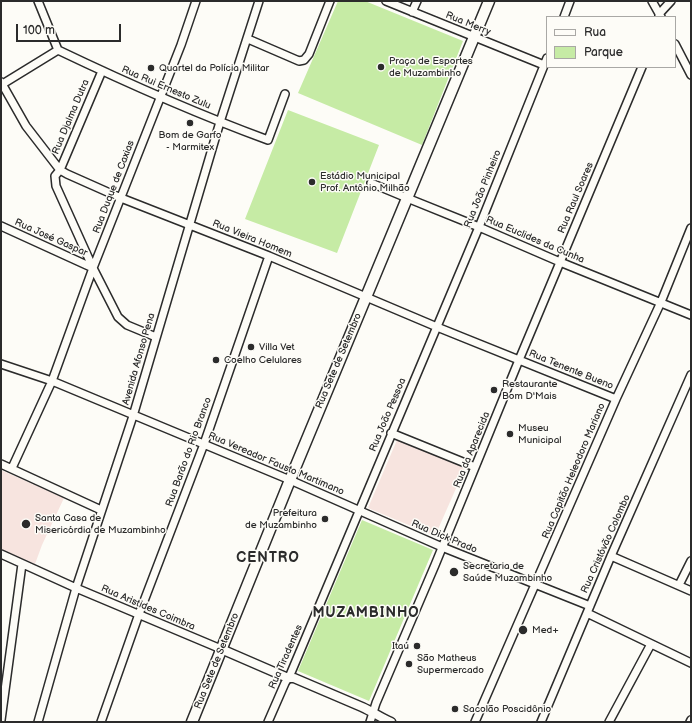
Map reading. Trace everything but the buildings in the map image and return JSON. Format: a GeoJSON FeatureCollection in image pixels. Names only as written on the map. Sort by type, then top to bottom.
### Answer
{"type":"FeatureCollection","features":[{"type":"Feature","properties":{"kind":"main road","name":"Rua Sete de Setembro"},"geometry":{"type":"LineString","coordinates":[[192,722],[290,480],[488,1]]}},
{"type":"Feature","properties":{"kind":"street"},"geometry":{"type":"LineString","coordinates":[[38,1],[58,50],[1,84],[26,126],[60,170]]}},
{"type":"Feature","properties":{"kind":"street","name":"Rua Duque de Caxias"},"geometry":{"type":"LineString","coordinates":[[12,468],[52,381],[93,268],[181,45],[196,1]]}},
{"type":"Feature","properties":{"kind":"street","name":"Avenida Afonso Pena"},"geometry":{"type":"LineString","coordinates":[[38,722],[76,588],[133,416],[220,122],[259,1]]}},
{"type":"Feature","properties":{"kind":"street"},"geometry":{"type":"LineString","coordinates":[[248,39],[299,61],[304,60],[308,54],[330,1]]}},
{"type":"Feature","properties":{"kind":"street","name":"Rua Merry"},"geometry":{"type":"LineString","coordinates":[[386,1],[473,37],[546,62]]}},
{"type":"Feature","properties":{"kind":"street"},"geometry":{"type":"LineString","coordinates":[[412,12],[417,1]]}},
{"type":"Feature","properties":{"kind":"street"},"geometry":{"type":"LineString","coordinates":[[564,16],[570,1]]}},
{"type":"Feature","properties":{"kind":"street"},"geometry":{"type":"LineString","coordinates":[[652,1],[660,16],[671,1]]}},
{"type":"Feature","properties":{"kind":"street"},"geometry":{"type":"LineString","coordinates":[[676,46],[691,75]]}},
{"type":"Feature","properties":{"kind":"street","name":"Rua Rui Ernesto Zulu"},"geometry":{"type":"LineString","coordinates":[[58,50],[102,71],[220,122],[268,140],[285,94]]}},
{"type":"Feature","properties":{"kind":"street","name":"Rua João Pinheiro"},"geometry":{"type":"LineString","coordinates":[[437,328],[546,62]]}},
{"type":"Feature","properties":{"kind":"street","name":"Rua Raul Soares"},"geometry":{"type":"LineString","coordinates":[[519,360],[642,68]]}},
{"type":"Feature","properties":{"kind":"street","name":"Rua Djalma Dutra"},"geometry":{"type":"LineString","coordinates":[[102,71],[60,170],[55,176],[56,186],[93,268],[118,317],[127,325],[156,337]]}},
{"type":"Feature","properties":{"kind":"street","name":"Rua Vieira Homem"},"geometry":{"type":"LineString","coordinates":[[60,170],[121,198],[269,256],[437,328]]}},
{"type":"Feature","properties":{"kind":"street","name":"Rua Euclides da Cunha"},"geometry":{"type":"LineString","coordinates":[[371,183],[691,315]]}},
{"type":"Feature","properties":{"kind":"street","name":"Rua José Gaspar"},"geometry":{"type":"LineString","coordinates":[[1,226],[93,268]]}},
{"type":"Feature","properties":{"kind":"street","name":"Rua Capitão Heleodoro Mariano"},"geometry":{"type":"LineString","coordinates":[[475,722],[616,399],[661,302],[691,228]]}},
{"type":"Feature","properties":{"kind":"street","name":"Rua Barão do Rio Branco"},"geometry":{"type":"LineString","coordinates":[[101,722],[139,614],[204,444],[269,256]]}},
{"type":"Feature","properties":{"kind":"street","name":"Rua Tenente Bueno"},"geometry":{"type":"LineString","coordinates":[[437,328],[616,399]]}},
{"type":"Feature","properties":{"kind":"street","name":"Rua João Pessoa"},"geometry":{"type":"LineString","coordinates":[[359,511],[437,328]]}},
{"type":"Feature","properties":{"kind":"street","name":"Rua da Aparecida"},"geometry":{"type":"LineString","coordinates":[[372,712],[435,565],[519,360]]}},
{"type":"Feature","properties":{"kind":"street","name":"Rua Vereador Fausto Martimano"},"geometry":{"type":"LineString","coordinates":[[1,364],[52,381],[133,416],[290,480],[359,511]]}},
{"type":"Feature","properties":{"kind":"street","name":"Rua Cristóvão Colombo"},"geometry":{"type":"LineString","coordinates":[[540,722],[691,375]]}},
{"type":"Feature","properties":{"kind":"street"},"geometry":{"type":"LineString","coordinates":[[391,433],[475,467]]}},
{"type":"Feature","properties":{"kind":"street"},"geometry":{"type":"LineString","coordinates":[[1,464],[101,510]]}},
{"type":"Feature","properties":{"kind":"street","name":"Rua Dick Prado"},"geometry":{"type":"LineString","coordinates":[[359,511],[442,547],[536,584],[588,610],[650,644],[691,662]]}},
{"type":"Feature","properties":{"kind":"street","name":"Rua Tiradentes"},"geometry":{"type":"LineString","coordinates":[[268,722],[359,511]]}},
{"type":"Feature","properties":{"kind":"street","name":"Rua Aristides Coimbra"},"geometry":{"type":"LineString","coordinates":[[1,554],[76,588],[288,678],[294,678],[372,712],[377,716],[391,722]]}},
{"type":"Feature","properties":{"kind":"street"},"geometry":{"type":"LineString","coordinates":[[611,556],[691,591]]}},
{"type":"Feature","properties":{"kind":"street"},"geometry":{"type":"LineString","coordinates":[[679,586],[691,561]]}},
{"type":"Feature","properties":{"kind":"street"},"geometry":{"type":"LineString","coordinates":[[1,720],[22,564]]}},
{"type":"Feature","properties":{"kind":"street"},"geometry":{"type":"LineString","coordinates":[[609,722],[650,644]]}},
{"type":"Feature","properties":{"kind":"street"},"geometry":{"type":"LineString","coordinates":[[370,722],[372,712]]}},
{"type":"Feature","properties":{"kind":"shaded area"},"geometry":{"type":"Polygon","coordinates":[[[397,440],[465,468],[435,536],[368,508],[397,440]]]}},
{"type":"Feature","properties":{"kind":"shaded area","name":"Santa Casa de Misericórdia de Muzambinho"},"geometry":{"type":"Polygon","coordinates":[[[1,470],[64,498],[42,545],[35,564],[1,549],[1,470]]]}},
{"type":"Feature","properties":{"kind":"green space","name":"Praça de Esportes de Muzambinho"},"geometry":{"type":"Polygon","coordinates":[[[338,1],[365,1],[463,41],[422,145],[298,93],[338,1]]]}},
{"type":"Feature","properties":{"kind":"green space","name":"Estádio Municipal Prof. Antônio Milhão"},"geometry":{"type":"Polygon","coordinates":[[[288,110],[379,145],[337,253],[245,219],[288,110]]]}},
{"type":"Feature","properties":{"kind":"green space"},"geometry":{"type":"Polygon","coordinates":[[[362,520],[433,550],[369,701],[298,671],[362,520]]]}},
{"type":"Feature","properties":{"kind":"place","name":"Praça de Esportes de Muzambinho"},"geometry":{"type":"Point","coordinates":[381,67]}},
{"type":"Feature","properties":{"kind":"place","name":"Quartel da Polícia Militar"},"geometry":{"type":"Point","coordinates":[151,68]}},
{"type":"Feature","properties":{"kind":"place","name":"Bom de Garfo - Marmitex"},"geometry":{"type":"Point","coordinates":[190,123]}},
{"type":"Feature","properties":{"kind":"place","name":"Estádio Municipal Prof. Antônio Milhão"},"geometry":{"type":"Point","coordinates":[312,182]}},
{"type":"Feature","properties":{"kind":"place","name":"Villa Vet"},"geometry":{"type":"Point","coordinates":[251,347]}},
{"type":"Feature","properties":{"kind":"place","name":"Coelho Celulares"},"geometry":{"type":"Point","coordinates":[216,360]}},
{"type":"Feature","properties":{"kind":"place","name":"Restaurante Bom D'Mais"},"geometry":{"type":"Point","coordinates":[494,390]}},
{"type":"Feature","properties":{"kind":"place","name":"Museu Municipal"},"geometry":{"type":"Point","coordinates":[510,434]}},
{"type":"Feature","properties":{"kind":"place","name":"Prefeitura de Muzambinho"},"geometry":{"type":"Point","coordinates":[325,519]}},
{"type":"Feature","properties":{"kind":"place","name":"Santa Casa de Misericórdia de Muzambinho"},"geometry":{"type":"Point","coordinates":[26,524]}},
{"type":"Feature","properties":{"kind":"place","name":"Secretaria de Saúde Muzambinho"},"geometry":{"type":"Point","coordinates":[454,572]}},
{"type":"Feature","properties":{"kind":"place","name":"Med+"},"geometry":{"type":"Point","coordinates":[523,630]}},
{"type":"Feature","properties":{"kind":"place","name":"Itaú"},"geometry":{"type":"Point","coordinates":[417,646]}},
{"type":"Feature","properties":{"kind":"place","name":"São Matheus Supermercado"},"geometry":{"type":"Point","coordinates":[409,664]}},
{"type":"Feature","properties":{"kind":"place","name":"Sacolão Poscidônio"},"geometry":{"type":"Point","coordinates":[455,709]}},
{"type":"Feature","properties":{"kind":"district","name":"CENTRO"},"geometry":{"type":"Point","coordinates":[268,558]}},
{"type":"Feature","properties":{"kind":"district","name":"MUZAMBINHO"},"geometry":{"type":"Point","coordinates":[366,613]}}]}
